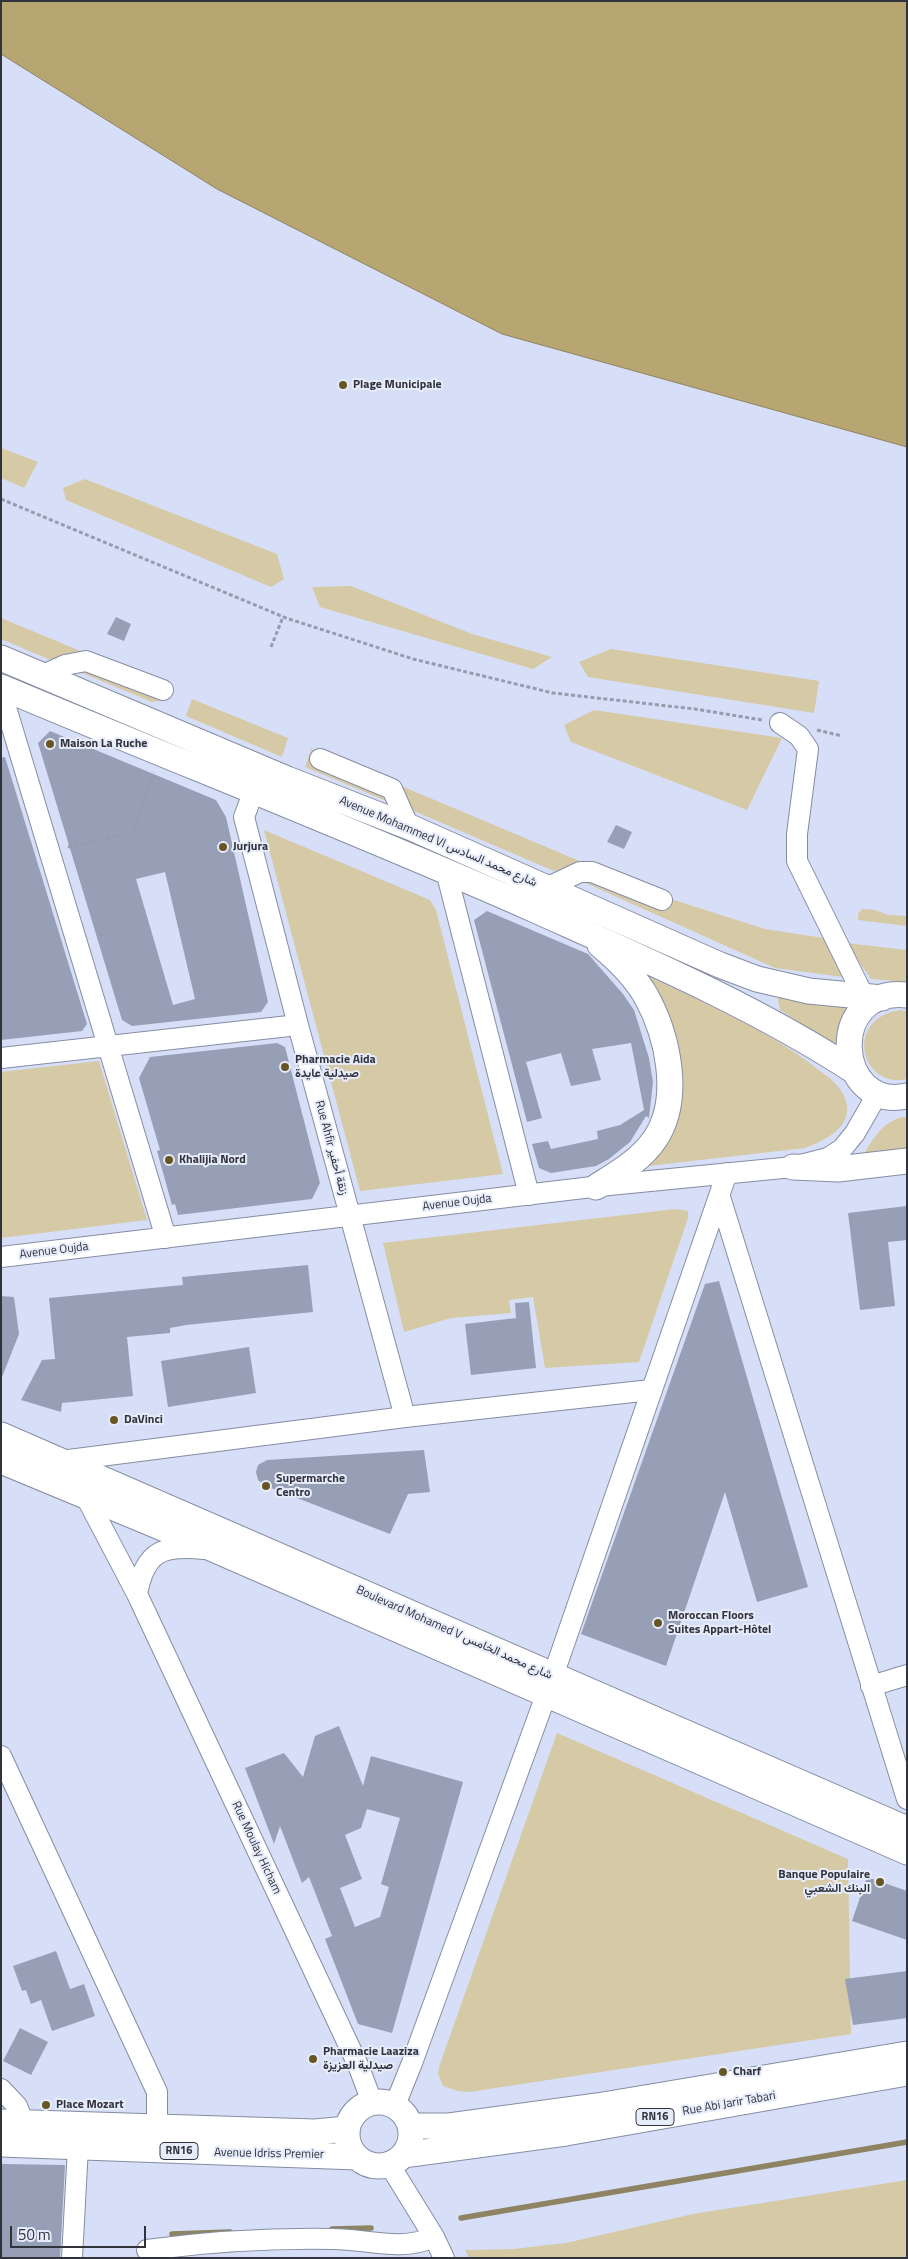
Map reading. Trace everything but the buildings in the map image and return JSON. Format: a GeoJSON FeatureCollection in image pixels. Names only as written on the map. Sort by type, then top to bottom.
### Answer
{"type":"FeatureCollection","features":[{"type":"Feature","properties":{"kind":"main road","name":"Avenue Mohammed VI شارع محمد السادس"},"geometry":{"type":"LineString","coordinates":[[1,658],[288,779],[409,827],[757,979],[808,991],[872,996]]}},
{"type":"Feature","properties":{"kind":"main road","name":"Avenue Mohammed VI شارع محمد السادس"},"geometry":{"type":"LineString","coordinates":[[1,687],[253,793],[446,871],[585,932],[717,993],[854,1071],[865,1084],[898,1096]]}},
{"type":"Feature","properties":{"kind":"main road"},"geometry":{"type":"LineString","coordinates":[[585,932],[611,954],[645,995],[655,1014],[671,1086],[666,1116],[650,1146],[630,1165],[596,1187]]}},
{"type":"Feature","properties":{"kind":"main road"},"geometry":{"type":"LineString","coordinates":[[854,1071],[848,1056],[848,1040],[852,1024],[872,996],[907,995]]}},
{"type":"Feature","properties":{"kind":"main road"},"geometry":{"type":"LineString","coordinates":[[793,1167],[838,1169],[907,1161]]}},
{"type":"Feature","properties":{"kind":"main road","name":"Boulevard Mohamed V شارع محمد الخامس"},"geometry":{"type":"LineString","coordinates":[[1,1435],[549,1685],[907,1852]]}},
{"type":"Feature","properties":{"kind":"main road","name":"Boulevard Mohamed V شارع محمد الخامس"},"geometry":{"type":"LineString","coordinates":[[1,1461],[213,1550],[907,1829]]}},
{"type":"Feature","properties":{"kind":"main road","name":"Rue Abi Jarir Tabari"},"geometry":{"type":"LineString","coordinates":[[410,2126],[449,2126],[597,2106],[907,2054]]}},
{"type":"Feature","properties":{"kind":"main road","name":"Rue Abi Jarir Tabari"},"geometry":{"type":"LineString","coordinates":[[396,2159],[566,2133],[907,2073]]}},
{"type":"Feature","properties":{"kind":"main road"},"geometry":{"type":"LineString","coordinates":[[357,2157],[347,2139],[347,2129],[356,2110],[383,2104],[407,2117],[410,2126],[411,2136],[396,2159]]}},
{"type":"Feature","properties":{"kind":"main road","name":"Avenue Idriss Premier"},"geometry":{"type":"LineString","coordinates":[[1,2144],[19,2130],[157,2127],[315,2132],[347,2129]]}},
{"type":"Feature","properties":{"kind":"main road","name":"Avenue Idriss Premier"},"geometry":{"type":"LineString","coordinates":[[19,2130],[78,2147],[357,2157]]}},
{"type":"Feature","properties":{"kind":"main road","name":"RN16"},"geometry":{"type":"LineString","coordinates":[[357,2157],[372,2165],[396,2159]]}},
{"type":"Feature","properties":{"kind":"street"},"geometry":{"type":"LineString","coordinates":[[43,675],[65,666],[86,661],[163,690]]}},
{"type":"Feature","properties":{"kind":"street"},"geometry":{"type":"LineString","coordinates":[[1,691],[166,1238]]}},
{"type":"Feature","properties":{"kind":"street"},"geometry":{"type":"LineString","coordinates":[[780,723],[799,736],[808,749],[797,834],[798,861],[872,996]]}},
{"type":"Feature","properties":{"kind":"street"},"geometry":{"type":"LineString","coordinates":[[320,759],[392,788],[409,827]]}},
{"type":"Feature","properties":{"kind":"street","name":"Rue Ahfir زنقة أحفير"},"geometry":{"type":"LineString","coordinates":[[253,793],[244,816],[298,1025],[405,1417]]}},
{"type":"Feature","properties":{"kind":"street"},"geometry":{"type":"LineString","coordinates":[[446,871],[529,1195]]}},
{"type":"Feature","properties":{"kind":"street"},"geometry":{"type":"LineString","coordinates":[[546,888],[580,872],[592,872],[662,900]]}},
{"type":"Feature","properties":{"kind":"street"},"geometry":{"type":"LineString","coordinates":[[1,1058],[298,1025]]}},
{"type":"Feature","properties":{"kind":"street","name":"Avenue Oujda"},"geometry":{"type":"LineString","coordinates":[[1,1257],[596,1187],[793,1167],[828,1158],[842,1149],[855,1133],[898,1096]]}},
{"type":"Feature","properties":{"kind":"street"},"geometry":{"type":"LineString","coordinates":[[383,2104],[415,2054],[549,1685],[727,1173]]}},
{"type":"Feature","properties":{"kind":"street"},"geometry":{"type":"LineString","coordinates":[[720,1197],[907,1799]]}},
{"type":"Feature","properties":{"kind":"street"},"geometry":{"type":"LineString","coordinates":[[61,1461],[405,1417],[651,1390]]}},
{"type":"Feature","properties":{"kind":"street","name":"Rue Moulay Hicham"},"geometry":{"type":"LineString","coordinates":[[86,1497],[137,1594],[358,2065],[383,2104]]}},
{"type":"Feature","properties":{"kind":"street"},"geometry":{"type":"LineString","coordinates":[[137,1594],[141,1573],[157,1554],[170,1548],[213,1550]]}},
{"type":"Feature","properties":{"kind":"street"},"geometry":{"type":"LineString","coordinates":[[871,1686],[907,1675]]}},
{"type":"Feature","properties":{"kind":"street"},"geometry":{"type":"LineString","coordinates":[[1,1756],[157,2092],[157,2127]]}},
{"type":"Feature","properties":{"kind":"street"},"geometry":{"type":"LineString","coordinates":[[1,2089],[17,2106],[19,2130]]}},
{"type":"Feature","properties":{"kind":"street"},"geometry":{"type":"LineString","coordinates":[[72,2258],[78,2147]]}},
{"type":"Feature","properties":{"kind":"street"},"geometry":{"type":"LineString","coordinates":[[396,2159],[444,2258]]}},
{"type":"Feature","properties":{"kind":"street"},"geometry":{"type":"LineString","coordinates":[[147,2250],[190,2244],[334,2239],[402,2246],[419,2244],[434,2238]]}},
{"type":"Feature","properties":{"kind":"path"},"geometry":{"type":"LineString","coordinates":[[1,499],[283,617],[413,659],[553,693],[695,709],[780,723]]}},
{"type":"Feature","properties":{"kind":"path"},"geometry":{"type":"LineString","coordinates":[[271,647],[283,617]]}},
{"type":"Feature","properties":{"kind":"path"},"geometry":{"type":"LineString","coordinates":[[813,729],[842,736]]}},
{"type":"Feature","properties":{"kind":"path"},"geometry":{"type":"LineString","coordinates":[[62,848],[132,833],[155,769]]}},
{"type":"Feature","properties":{"kind":"shaded area"},"geometry":{"type":"Polygon","coordinates":[[[1,1],[907,1],[907,447],[502,334],[217,189],[1,54],[1,1]]]}},
{"type":"Feature","properties":{"kind":"shaded area"},"geometry":{"type":"Polygon","coordinates":[[[1,448],[38,462],[24,488],[1,478],[1,448]]]}},
{"type":"Feature","properties":{"kind":"shaded area"},"geometry":{"type":"Polygon","coordinates":[[[85,479],[277,554],[284,579],[271,587],[66,500],[63,488],[85,479]]]}},
{"type":"Feature","properties":{"kind":"shaded area"},"geometry":{"type":"Polygon","coordinates":[[[351,586],[472,634],[552,657],[533,669],[320,607],[312,587],[351,586]]]}},
{"type":"Feature","properties":{"kind":"shaded area"},"geometry":{"type":"Polygon","coordinates":[[[1,618],[83,652],[53,661],[1,639],[1,618]]]}},
{"type":"Feature","properties":{"kind":"shaded area"},"geometry":{"type":"Polygon","coordinates":[[[611,649],[819,681],[814,713],[588,677],[579,662],[611,649]]]}},
{"type":"Feature","properties":{"kind":"shaded area"},"geometry":{"type":"Polygon","coordinates":[[[83,665],[165,694],[174,690],[165,700],[152,702],[75,670],[83,665]]]}},
{"type":"Feature","properties":{"kind":"shaded area"},"geometry":{"type":"Polygon","coordinates":[[[192,699],[288,738],[282,757],[186,716],[192,699]]]}},
{"type":"Feature","properties":{"kind":"shaded area"},"geometry":{"type":"Polygon","coordinates":[[[594,710],[782,738],[747,810],[571,742],[564,725],[594,710]]]}},
{"type":"Feature","properties":{"kind":"shaded area"},"geometry":{"type":"Polygon","coordinates":[[[312,747],[314,754],[388,793],[391,803],[305,767],[312,747]]]}},
{"type":"Feature","properties":{"kind":"shaded area"},"geometry":{"type":"Polygon","coordinates":[[[399,785],[582,862],[570,869],[554,871],[414,811],[399,785]]]}},
{"type":"Feature","properties":{"kind":"shaded area"},"geometry":{"type":"Polygon","coordinates":[[[264,830],[430,900],[436,910],[503,1174],[360,1191],[264,830]]]}},
{"type":"Feature","properties":{"kind":"shaded area"},"geometry":{"type":"Polygon","coordinates":[[[591,877],[671,899],[765,929],[824,938],[843,977],[775,968],[579,880],[591,877]]]}},
{"type":"Feature","properties":{"kind":"shaded area"},"geometry":{"type":"Polygon","coordinates":[[[862,909],[875,910],[888,915],[907,916],[907,926],[858,920],[858,914],[862,909]]]}},
{"type":"Feature","properties":{"kind":"shaded area"},"geometry":{"type":"Polygon","coordinates":[[[846,943],[907,950],[907,982],[871,979],[846,943]]]}},
{"type":"Feature","properties":{"kind":"shaded area"},"geometry":{"type":"Polygon","coordinates":[[[641,973],[750,1026],[791,1050],[827,1076],[840,1089],[846,1100],[847,1110],[845,1119],[840,1127],[825,1139],[805,1148],[640,1167],[668,1133],[641,973]]]}},
{"type":"Feature","properties":{"kind":"shaded area"},"geometry":{"type":"Polygon","coordinates":[[[781,996],[855,1006],[839,1048],[780,1010],[778,999],[781,996]]]}},
{"type":"Feature","properties":{"kind":"shaded area"},"geometry":{"type":"Polygon","coordinates":[[[900,1010],[907,1011],[907,1079],[891,1080],[879,1074],[870,1064],[865,1052],[865,1039],[870,1026],[882,1016],[900,1010]]]}},
{"type":"Feature","properties":{"kind":"shaded area"},"geometry":{"type":"Polygon","coordinates":[[[99,1061],[147,1220],[1,1238],[1,1072],[99,1061]]]}},
{"type":"Feature","properties":{"kind":"shaded area"},"geometry":{"type":"Polygon","coordinates":[[[903,1117],[907,1117],[907,1150],[863,1155],[884,1127],[903,1117]]]}},
{"type":"Feature","properties":{"kind":"shaded area"},"geometry":{"type":"Polygon","coordinates":[[[676,1209],[688,1211],[688,1218],[639,1362],[545,1368],[533,1297],[509,1300],[511,1313],[451,1318],[404,1332],[383,1243],[676,1209]]]}},
{"type":"Feature","properties":{"kind":"shaded area"},"geometry":{"type":"Polygon","coordinates":[[[557,1733],[848,1859],[851,2034],[469,2092],[443,2086],[438,2074],[439,2067],[557,1733]]]}},
{"type":"Feature","properties":{"kind":"shaded area"},"geometry":{"type":"Polygon","coordinates":[[[907,2180],[907,2258],[469,2258],[465,2250],[513,2249],[566,2243],[693,2214],[907,2180]]]}},
{"type":"Feature","properties":{"kind":"waterway"},"geometry":{"type":"LineString","coordinates":[[461,2218],[907,2142]]}},
{"type":"Feature","properties":{"kind":"waterway"},"geometry":{"type":"LineString","coordinates":[[332,2229],[371,2228]]}},
{"type":"Feature","properties":{"kind":"waterway"},"geometry":{"type":"LineString","coordinates":[[172,2234],[230,2232]]}},
{"type":"Feature","properties":{"kind":"place","name":"Plage Municipale"},"geometry":{"type":"Point","coordinates":[343,385]}},
{"type":"Feature","properties":{"kind":"place","name":"Maison La Ruche"},"geometry":{"type":"Point","coordinates":[50,744]}},
{"type":"Feature","properties":{"kind":"place","name":"Jurjura"},"geometry":{"type":"Point","coordinates":[223,847]}},
{"type":"Feature","properties":{"kind":"place","name":"Pharmacie Aida صيدلية عايدة"},"geometry":{"type":"Point","coordinates":[285,1067]}},
{"type":"Feature","properties":{"kind":"place","name":"Khalijia Nord"},"geometry":{"type":"Point","coordinates":[169,1160]}},
{"type":"Feature","properties":{"kind":"place","name":"DaVinci"},"geometry":{"type":"Point","coordinates":[114,1420]}},
{"type":"Feature","properties":{"kind":"place","name":"Supermarche Centro"},"geometry":{"type":"Point","coordinates":[266,1486]}},
{"type":"Feature","properties":{"kind":"place","name":"Moroccan Floors Suites Appart-Hôtel"},"geometry":{"type":"Point","coordinates":[658,1623]}},
{"type":"Feature","properties":{"kind":"place","name":"Banque Populaire البنك الشعبي"},"geometry":{"type":"Point","coordinates":[880,1882]}},
{"type":"Feature","properties":{"kind":"place","name":"Pharmacie Laaziza صيدلية العزيزة"},"geometry":{"type":"Point","coordinates":[313,2059]}},
{"type":"Feature","properties":{"kind":"place","name":"Charf"},"geometry":{"type":"Point","coordinates":[723,2072]}},
{"type":"Feature","properties":{"kind":"place","name":"Place Mozart"},"geometry":{"type":"Point","coordinates":[46,2105]}}]}
